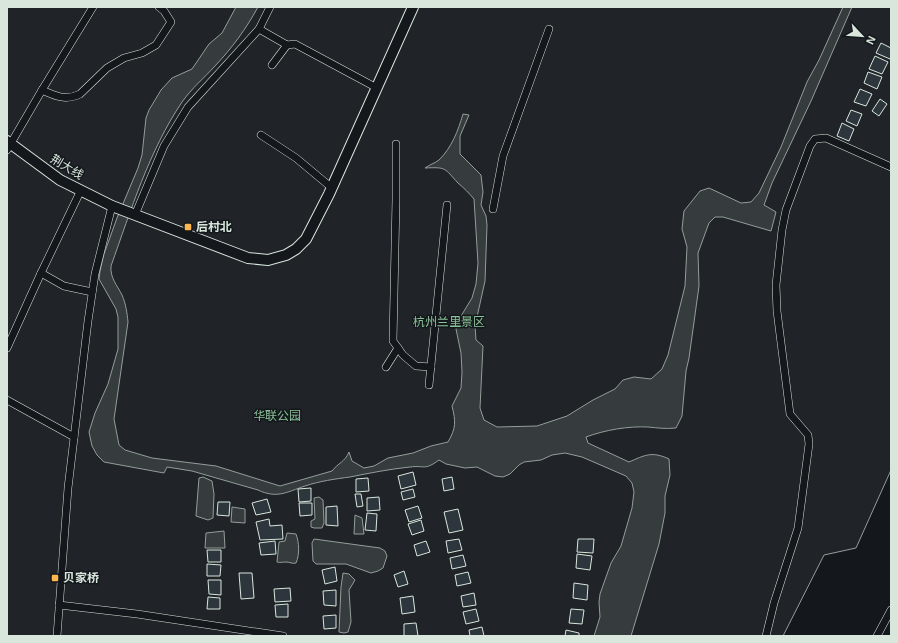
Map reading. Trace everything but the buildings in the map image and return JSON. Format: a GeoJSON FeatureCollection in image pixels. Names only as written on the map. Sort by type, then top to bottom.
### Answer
{"type":"FeatureCollection","features":[{"type":"Feature","properties":{"kind":"street"},"geometry":{"type":"LineString","coordinates":[[8,145],[93,7]]}},
{"type":"Feature","properties":{"kind":"street"},"geometry":{"type":"LineString","coordinates":[[42,90],[67,99],[74,97],[80,94],[107,68],[124,58],[142,53],[156,44],[171,22],[164,11],[159,7]]}},
{"type":"Feature","properties":{"kind":"street"},"geometry":{"type":"LineString","coordinates":[[135,214],[164,146],[188,107],[259,29],[270,7]]}},
{"type":"Feature","properties":{"kind":"street","name":"荆大线"},"geometry":{"type":"LineString","coordinates":[[8,145],[60,180],[115,207],[248,258],[268,260],[286,255],[296,249],[306,239],[332,188],[413,7]]}},
{"type":"Feature","properties":{"kind":"street"},"geometry":{"type":"LineString","coordinates":[[259,29],[287,45],[295,44],[377,88]]}},
{"type":"Feature","properties":{"kind":"street"},"geometry":{"type":"LineString","coordinates":[[493,209],[503,156],[549,29]]}},
{"type":"Feature","properties":{"kind":"street"},"geometry":{"type":"LineString","coordinates":[[272,65],[287,45]]}},
{"type":"Feature","properties":{"kind":"street"},"geometry":{"type":"LineString","coordinates":[[261,135],[296,158],[332,188]]}},
{"type":"Feature","properties":{"kind":"street"},"geometry":{"type":"LineString","coordinates":[[766,636],[774,603],[798,528],[809,444],[808,435],[790,414],[777,311],[776,285],[782,230],[786,210],[810,146],[815,140],[826,138],[891,167]]}},
{"type":"Feature","properties":{"kind":"street"},"geometry":{"type":"LineString","coordinates":[[396,144],[393,341],[404,355],[416,366],[431,367]]}},
{"type":"Feature","properties":{"kind":"street"},"geometry":{"type":"LineString","coordinates":[[7,348],[81,190]]}},
{"type":"Feature","properties":{"kind":"street"},"geometry":{"type":"LineString","coordinates":[[429,385],[447,205]]}},
{"type":"Feature","properties":{"kind":"street"},"geometry":{"type":"LineString","coordinates":[[57,636],[68,488],[92,292],[95,274],[115,207]]}},
{"type":"Feature","properties":{"kind":"street"},"geometry":{"type":"LineString","coordinates":[[41,273],[64,286],[92,292]]}},
{"type":"Feature","properties":{"kind":"street"},"geometry":{"type":"LineString","coordinates":[[386,367],[398,348]]}},
{"type":"Feature","properties":{"kind":"street"},"geometry":{"type":"LineString","coordinates":[[7,400],[74,437]]}},
{"type":"Feature","properties":{"kind":"street"},"geometry":{"type":"LineString","coordinates":[[59,605],[137,614],[283,636]]}},
{"type":"Feature","properties":{"kind":"street"},"geometry":{"type":"LineString","coordinates":[[877,636],[891,610]]}},
{"type":"Feature","properties":{"kind":"green space","name":"杭州兰里景区"},"geometry":{"type":"Polygon","coordinates":[[[7,7],[891,7],[891,470],[856,548],[824,555],[783,636],[7,636],[7,7]]]}},
{"type":"Feature","properties":{"kind":"shaded area"},"geometry":{"type":"Polygon","coordinates":[[[236,7],[258,7],[244,31],[221,59],[186,97],[170,121],[150,161],[111,266],[113,278],[122,295],[128,322],[114,419],[119,445],[125,450],[152,458],[216,466],[280,486],[332,471],[346,458],[349,452],[352,461],[364,468],[374,466],[388,458],[413,453],[431,446],[448,442],[451,437],[454,429],[452,406],[461,388],[462,372],[461,353],[456,329],[461,316],[472,298],[476,284],[478,263],[474,199],[447,171],[441,168],[425,168],[439,160],[448,150],[457,133],[463,114],[469,115],[460,136],[460,154],[481,175],[483,192],[481,205],[486,216],[487,225],[485,281],[475,326],[476,340],[483,346],[480,408],[484,420],[497,427],[537,426],[567,416],[615,389],[623,380],[634,377],[651,379],[662,369],[668,355],[685,286],[687,247],[682,229],[684,211],[700,191],[709,188],[741,203],[751,202],[759,193],[781,147],[807,82],[819,60],[843,7],[852,7],[811,101],[772,183],[764,205],[776,212],[771,231],[723,217],[715,217],[709,223],[698,253],[699,286],[686,371],[682,416],[676,428],[625,428],[609,430],[586,437],[588,443],[629,462],[649,455],[658,455],[669,459],[670,475],[665,496],[665,513],[659,544],[631,636],[594,636],[600,617],[600,594],[611,563],[621,546],[632,508],[634,492],[632,483],[626,476],[582,457],[565,453],[552,455],[541,460],[524,462],[510,474],[503,477],[495,476],[477,467],[465,468],[446,464],[439,460],[427,467],[395,469],[328,480],[282,494],[271,494],[192,471],[167,467],[164,473],[104,462],[97,455],[92,446],[89,432],[95,413],[108,384],[118,349],[118,317],[116,309],[99,279],[100,271],[104,254],[117,218],[142,155],[146,118],[161,90],[172,78],[192,69],[209,44],[222,33],[236,7]]]}},
{"type":"Feature","properties":{"kind":"shaded area"},"geometry":{"type":"Polygon","coordinates":[[[203,477],[212,481],[214,494],[213,518],[208,520],[196,516],[199,478],[203,477]]]}},
{"type":"Feature","properties":{"kind":"shaded area"},"geometry":{"type":"Polygon","coordinates":[[[319,497],[323,500],[324,523],[322,528],[314,528],[311,527],[311,521],[315,519],[314,498],[319,497]]]}},
{"type":"Feature","properties":{"kind":"shaded area"},"geometry":{"type":"Polygon","coordinates":[[[232,507],[245,509],[245,523],[231,522],[232,507]]]}},
{"type":"Feature","properties":{"kind":"shaded area"},"geometry":{"type":"Polygon","coordinates":[[[355,515],[362,518],[364,534],[354,534],[355,515]]]}},
{"type":"Feature","properties":{"kind":"shaded area"},"geometry":{"type":"Polygon","coordinates":[[[224,531],[225,548],[205,548],[206,533],[224,531]]]}},
{"type":"Feature","properties":{"kind":"shaded area"},"geometry":{"type":"Polygon","coordinates":[[[287,533],[296,534],[297,537],[299,552],[296,563],[277,562],[279,542],[285,541],[287,533]]]}},
{"type":"Feature","properties":{"kind":"shaded area"},"geometry":{"type":"Polygon","coordinates":[[[314,539],[380,548],[385,551],[387,556],[383,568],[371,573],[346,564],[316,564],[313,561],[312,543],[314,539]]]}},
{"type":"Feature","properties":{"kind":"shaded area"},"geometry":{"type":"Polygon","coordinates":[[[343,573],[349,574],[355,580],[349,590],[351,622],[348,632],[344,633],[339,632],[343,573]]]}},
{"type":"Feature","properties":{"kind":"place","name":"后村北"},"geometry":{"type":"Point","coordinates":[188,227]}},
{"type":"Feature","properties":{"kind":"place","name":"贝家桥"},"geometry":{"type":"Point","coordinates":[55,578]}},
{"type":"Feature","properties":{"kind":"park label","name":"华联公园"},"geometry":{"type":"Point","coordinates":[277,416]}}]}
